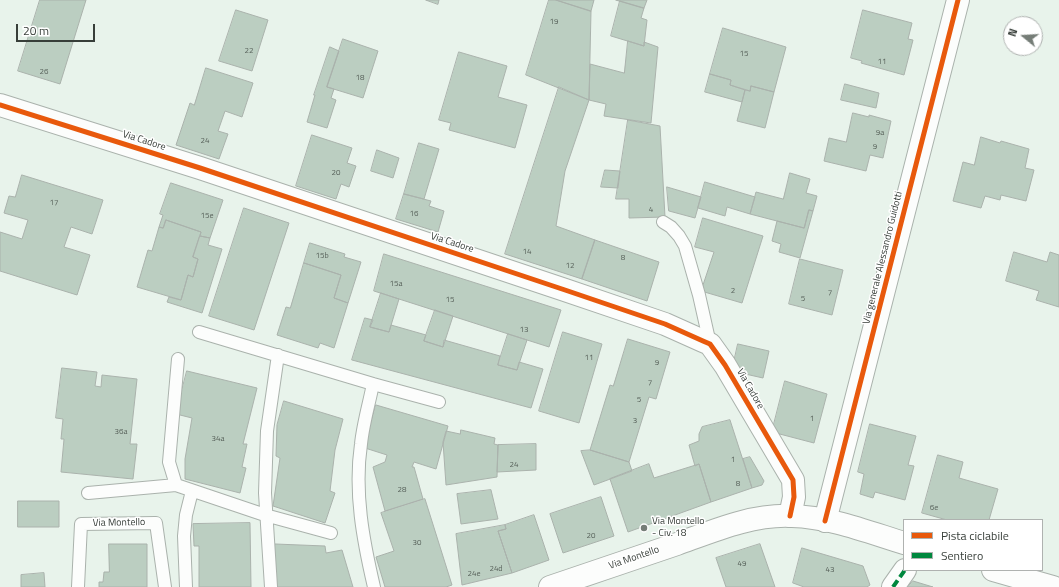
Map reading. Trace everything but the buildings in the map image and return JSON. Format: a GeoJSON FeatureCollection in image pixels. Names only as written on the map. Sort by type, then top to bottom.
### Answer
{"type":"FeatureCollection","features":[{"type":"Feature","properties":{"kind":"street","name":"Via generale Alessandro Guidotti"},"geometry":{"type":"LineString","coordinates":[[826,521],[958,0]]}},
{"type":"Feature","properties":{"kind":"street","name":"Via Cadore"},"geometry":{"type":"LineString","coordinates":[[0,105],[200,168],[565,290],[665,324],[710,344],[725,365],[793,480],[794,497],[790,516]]}},
{"type":"Feature","properties":{"kind":"street","name":"Via Montello"},"geometry":{"type":"LineString","coordinates":[[550,587],[725,527],[756,519],[790,516],[826,521],[849,526],[903,543]]}},
{"type":"Feature","properties":{"kind":"street"},"geometry":{"type":"LineString","coordinates":[[893,587],[904,571]]}},
{"type":"Feature","properties":{"kind":"street"},"geometry":{"type":"LineString","coordinates":[[996,571],[1052,587]]}},
{"type":"Feature","properties":{"kind":"lane","name":"Via Cadore"},"geometry":{"type":"LineString","coordinates":[[663,222],[671,227],[685,246],[699,295],[710,344]]}},
{"type":"Feature","properties":{"kind":"lane"},"geometry":{"type":"LineString","coordinates":[[199,332],[439,402]]}},
{"type":"Feature","properties":{"kind":"lane"},"geometry":{"type":"LineString","coordinates":[[271,587],[265,516],[265,493],[267,430],[278,355]]}},
{"type":"Feature","properties":{"kind":"lane"},"geometry":{"type":"LineString","coordinates":[[176,485],[169,462],[178,359]]}},
{"type":"Feature","properties":{"kind":"lane"},"geometry":{"type":"LineString","coordinates":[[374,384],[361,444],[359,474],[362,527],[374,587]]}},
{"type":"Feature","properties":{"kind":"lane"},"geometry":{"type":"LineString","coordinates":[[88,492],[176,485],[265,516],[331,533]]}},
{"type":"Feature","properties":{"kind":"lane"},"geometry":{"type":"LineString","coordinates":[[186,587],[184,536],[186,515],[192,491]]}},
{"type":"Feature","properties":{"kind":"lane","name":"Via Montello"},"geometry":{"type":"LineString","coordinates":[[78,587],[81,524],[156,523],[165,587]]}},
{"type":"Feature","properties":{"kind":"marked path"},"geometry":{"type":"LineString","coordinates":[[893,587],[904,571]]}},
{"type":"Feature","properties":{"kind":"cycle path"},"geometry":{"type":"LineString","coordinates":[[825,521],[958,0]]}},
{"type":"Feature","properties":{"kind":"cycle path"},"geometry":{"type":"LineString","coordinates":[[0,105],[200,168],[565,290],[665,324],[710,344],[725,365],[793,480],[794,497],[790,516]]}},
{"type":"Feature","properties":{"kind":"place","name":"Via Montello - Civ. 18"},"geometry":{"type":"Point","coordinates":[644,528]}}]}
